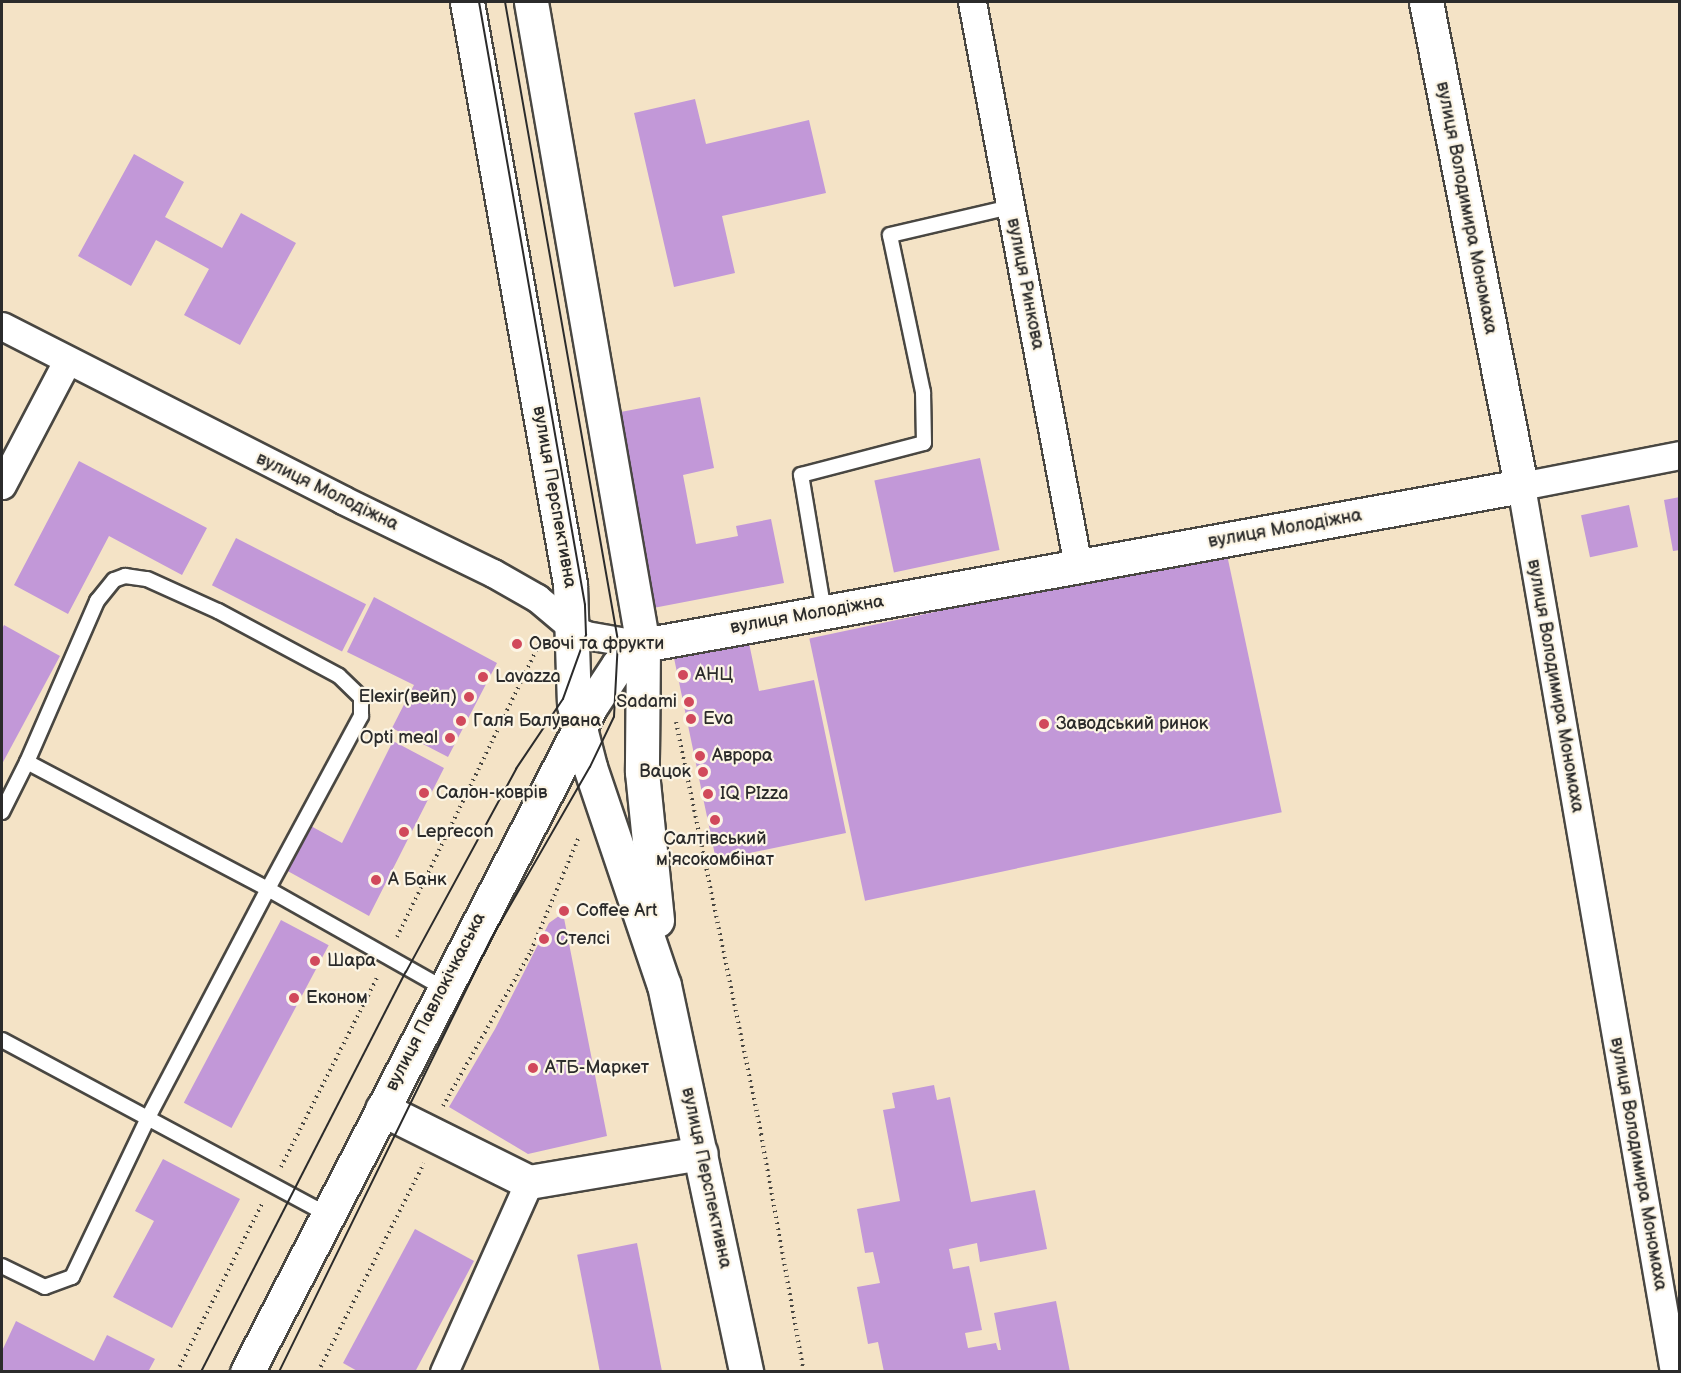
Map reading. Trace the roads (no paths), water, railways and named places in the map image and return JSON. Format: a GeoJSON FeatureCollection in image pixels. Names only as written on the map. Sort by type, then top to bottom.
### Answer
{"type":"FeatureCollection","features":[{"type":"Feature","properties":{"kind":"street","name":"вулиця Перспективна"},"geometry":{"type":"LineString","coordinates":[[467,2],[570,584],[574,629],[574,705],[580,732],[664,984],[746,1371]]}},
{"type":"Feature","properties":{"kind":"street","name":"вулиця Перспективна"},"geometry":{"type":"LineString","coordinates":[[531,2],[643,645],[642,772],[664,984]]}},
{"type":"Feature","properties":{"kind":"street","name":"вулиця Ринкова"},"geometry":{"type":"LineString","coordinates":[[972,2],[1078,566]]}},
{"type":"Feature","properties":{"kind":"street","name":"вулиця Володимира Мономаха"},"geometry":{"type":"LineString","coordinates":[[1426,2],[1521,486],[1674,1371]]}},
{"type":"Feature","properties":{"kind":"street","name":"вулиця Молодіжна"},"geometry":{"type":"LineString","coordinates":[[2,326],[67,361],[494,573],[537,598],[574,629],[586,635],[643,645],[1521,486],[1680,455]]}},
{"type":"Feature","properties":{"kind":"street"},"geometry":{"type":"LineString","coordinates":[[2,485],[67,361]]}},
{"type":"Feature","properties":{"kind":"street","name":"вулиця Павлокічкаська"},"geometry":{"type":"LineString","coordinates":[[247,1371],[443,988],[580,732],[591,706],[618,665],[643,645]]}},
{"type":"Feature","properties":{"kind":"street"},"geometry":{"type":"LineString","coordinates":[[382,1108],[529,1182],[701,1153]]}},
{"type":"Feature","properties":{"kind":"street"},"geometry":{"type":"LineString","coordinates":[[444,1371],[529,1182]]}},
{"type":"Feature","properties":{"kind":"lane"},"geometry":{"type":"LineString","coordinates":[[824,612],[801,475],[924,443],[923,392],[890,235],[1010,207]]}},
{"type":"Feature","properties":{"kind":"lane"},"geometry":{"type":"LineString","coordinates":[[2,812],[27,762],[97,601],[114,580],[135,576],[218,611],[345,680],[361,697],[364,707],[148,1118],[72,1277],[45,1287],[2,1266]]}},
{"type":"Feature","properties":{"kind":"lane"},"geometry":{"type":"LineString","coordinates":[[27,762],[268,889],[443,988]]}},
{"type":"Feature","properties":{"kind":"lane"},"geometry":{"type":"LineString","coordinates":[[2,1040],[328,1215]]}},
{"type":"Feature","properties":{"kind":"tram line"},"geometry":{"type":"LineString","coordinates":[[201,1372],[406,972],[516,769],[563,699],[586,635],[585,605],[479,2]]}},
{"type":"Feature","properties":{"kind":"tram line"},"geometry":{"type":"LineString","coordinates":[[279,1372],[491,939],[590,767],[614,717],[618,641],[505,2]]}},
{"type":"Feature","properties":{"kind":"place","name":"Овочі та фрукти"},"geometry":{"type":"Point","coordinates":[517,644]}},
{"type":"Feature","properties":{"kind":"place","name":"АНЦ"},"geometry":{"type":"Point","coordinates":[683,675]}},
{"type":"Feature","properties":{"kind":"place","name":"Lavazza"},"geometry":{"type":"Point","coordinates":[483,677]}},
{"type":"Feature","properties":{"kind":"place","name":"Elexir(вейп)"},"geometry":{"type":"Point","coordinates":[469,697]}},
{"type":"Feature","properties":{"kind":"place","name":"Sadami"},"geometry":{"type":"Point","coordinates":[689,702]}},
{"type":"Feature","properties":{"kind":"place","name":"Eva"},"geometry":{"type":"Point","coordinates":[691,719]}},
{"type":"Feature","properties":{"kind":"place","name":"Галя Балувана"},"geometry":{"type":"Point","coordinates":[461,721]}},
{"type":"Feature","properties":{"kind":"place","name":"Заводський ринок"},"geometry":{"type":"Point","coordinates":[1044,724]}},
{"type":"Feature","properties":{"kind":"place","name":"Opti meal"},"geometry":{"type":"Point","coordinates":[450,738]}},
{"type":"Feature","properties":{"kind":"place","name":"Аврора"},"geometry":{"type":"Point","coordinates":[700,756]}},
{"type":"Feature","properties":{"kind":"place","name":"Вацок"},"geometry":{"type":"Point","coordinates":[703,772]}},
{"type":"Feature","properties":{"kind":"place","name":"Салон-коврів"},"geometry":{"type":"Point","coordinates":[424,793]}},
{"type":"Feature","properties":{"kind":"place","name":"IQ PIzza"},"geometry":{"type":"Point","coordinates":[708,794]}},
{"type":"Feature","properties":{"kind":"place","name":"Салтівський м'ясокомбінат"},"geometry":{"type":"Point","coordinates":[715,820]}},
{"type":"Feature","properties":{"kind":"place","name":"Leprecon"},"geometry":{"type":"Point","coordinates":[404,832]}},
{"type":"Feature","properties":{"kind":"place","name":"А Банк"},"geometry":{"type":"Point","coordinates":[376,880]}},
{"type":"Feature","properties":{"kind":"place","name":"Coffee Art"},"geometry":{"type":"Point","coordinates":[564,911]}},
{"type":"Feature","properties":{"kind":"place","name":"Стелсі"},"geometry":{"type":"Point","coordinates":[544,939]}},
{"type":"Feature","properties":{"kind":"place","name":"Шара"},"geometry":{"type":"Point","coordinates":[315,961]}},
{"type":"Feature","properties":{"kind":"place","name":"Економ"},"geometry":{"type":"Point","coordinates":[294,998]}},
{"type":"Feature","properties":{"kind":"place","name":"АТБ-Маркет"},"geometry":{"type":"Point","coordinates":[533,1068]}}]}
